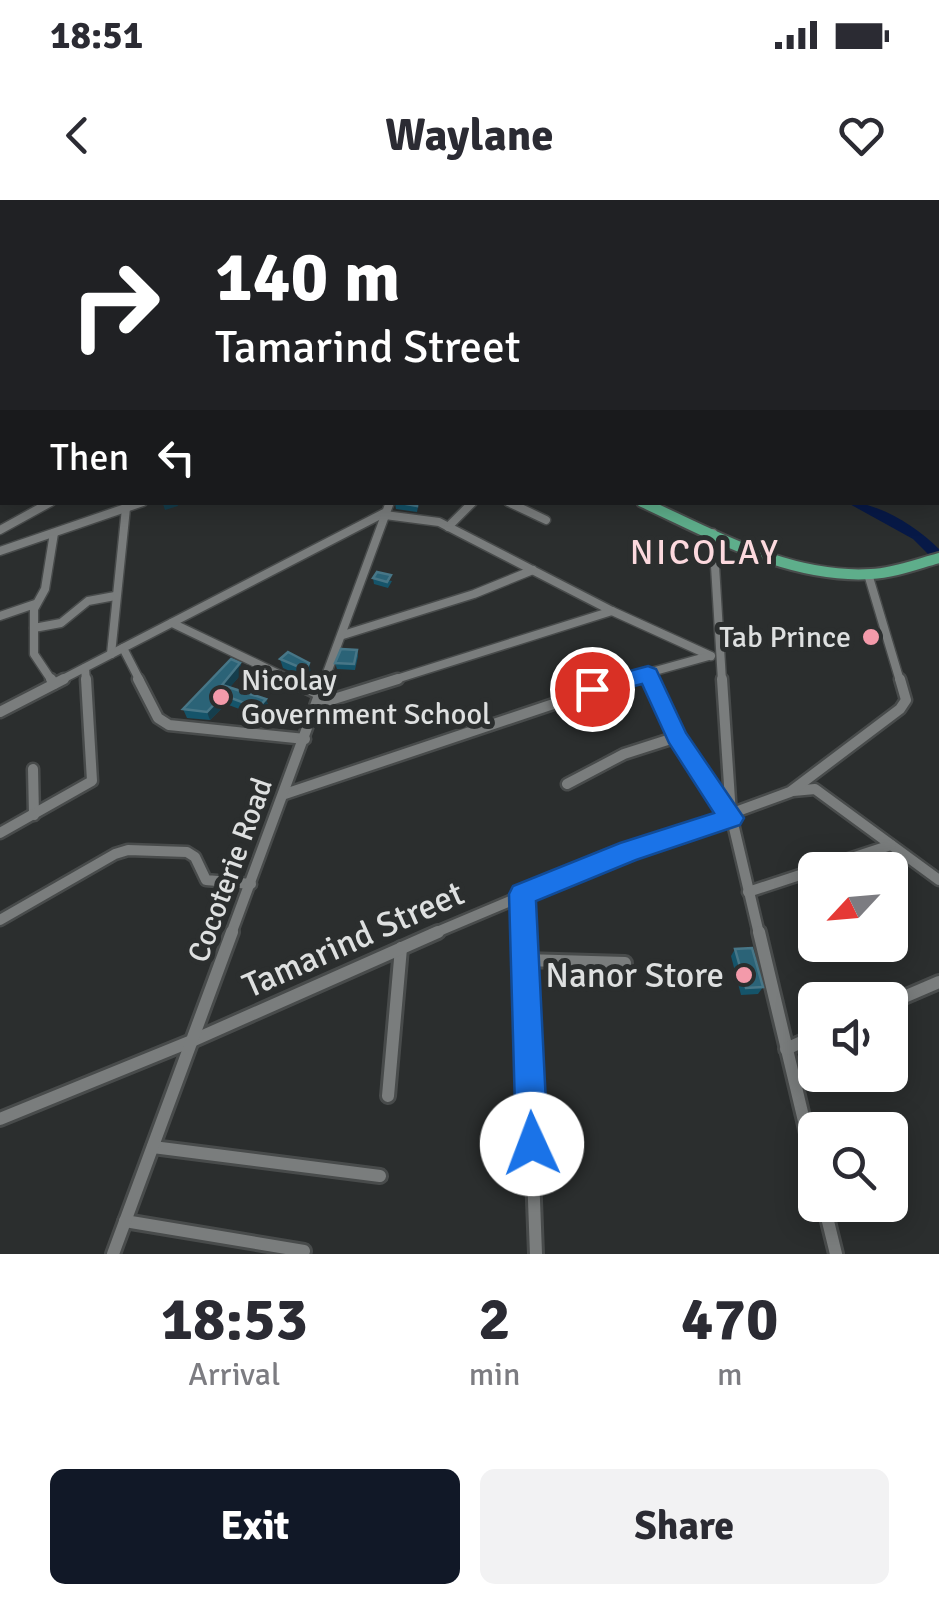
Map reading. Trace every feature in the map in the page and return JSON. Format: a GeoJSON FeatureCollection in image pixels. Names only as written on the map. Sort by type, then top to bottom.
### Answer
{"type":"FeatureCollection","features":[{"type":"Feature","properties":{"kind":"main road"},"geometry":{"type":"LineString","coordinates":[[649,505],[790,564],[822,571],[868,574],[939,558]]}},
{"type":"Feature","properties":{"kind":"street"},"geometry":{"type":"LineString","coordinates":[[0,530],[46,505]]}},
{"type":"Feature","properties":{"kind":"street"},"geometry":{"type":"LineString","coordinates":[[448,528],[471,505]]}},
{"type":"Feature","properties":{"kind":"street"},"geometry":{"type":"LineString","coordinates":[[514,505],[546,520]]}},
{"type":"Feature","properties":{"kind":"street"},"geometry":{"type":"LineString","coordinates":[[0,551],[126,506],[111,654]]}},
{"type":"Feature","properties":{"kind":"street"},"geometry":{"type":"LineString","coordinates":[[0,712],[387,510],[448,528],[612,611],[714,656]]}},
{"type":"Feature","properties":{"kind":"street","name":"Cocoterie Road"},"geometry":{"type":"LineString","coordinates":[[112,1254],[252,884],[387,510]]}},
{"type":"Feature","properties":{"kind":"street"},"geometry":{"type":"LineString","coordinates":[[54,533],[45,589],[35,604],[34,628],[34,654],[54,684]]}},
{"type":"Feature","properties":{"kind":"street"},"geometry":{"type":"LineString","coordinates":[[713,533],[714,656],[731,816],[801,1112]]}},
{"type":"Feature","properties":{"kind":"street"},"geometry":{"type":"LineString","coordinates":[[342,634],[474,594],[533,570]]}},
{"type":"Feature","properties":{"kind":"street","name":"Tamarind Street"},"geometry":{"type":"LineString","coordinates":[[0,1119],[194,1040],[522,894],[790,792],[900,709],[906,700],[868,574]]}},
{"type":"Feature","properties":{"kind":"street"},"geometry":{"type":"LineString","coordinates":[[34,628],[61,623],[88,601],[115,596]]}},
{"type":"Feature","properties":{"kind":"street"},"geometry":{"type":"LineString","coordinates":[[0,616],[35,604]]}},
{"type":"Feature","properties":{"kind":"street"},"geometry":{"type":"LineString","coordinates":[[172,623],[320,700],[612,611]]}},
{"type":"Feature","properties":{"kind":"street"},"geometry":{"type":"LineString","coordinates":[[123,648],[158,718],[169,726],[305,740]]}},
{"type":"Feature","properties":{"kind":"street"},"geometry":{"type":"LineString","coordinates":[[285,794],[592,689],[714,656]]}},
{"type":"Feature","properties":{"kind":"street"},"geometry":{"type":"LineString","coordinates":[[0,833],[92,781],[85,668]]}},
{"type":"Feature","properties":{"kind":"street"},"geometry":{"type":"LineString","coordinates":[[648,674],[677,737],[731,816]]}},
{"type":"Feature","properties":{"kind":"street"},"geometry":{"type":"LineString","coordinates":[[567,784],[624,754],[677,737]]}},
{"type":"Feature","properties":{"kind":"street"},"geometry":{"type":"LineString","coordinates":[[33,769],[34,815]]}},
{"type":"Feature","properties":{"kind":"street"},"geometry":{"type":"LineString","coordinates":[[790,792],[815,789],[939,880]]}},
{"type":"Feature","properties":{"kind":"street"},"geometry":{"type":"LineString","coordinates":[[748,892],[892,845]]}},
{"type":"Feature","properties":{"kind":"street"},"geometry":{"type":"LineString","coordinates":[[0,920],[128,850],[187,852],[206,880],[252,884]]}},
{"type":"Feature","properties":{"kind":"street"},"geometry":{"type":"LineString","coordinates":[[522,894],[536,1254]]}},
{"type":"Feature","properties":{"kind":"street"},"geometry":{"type":"LineString","coordinates":[[388,1096],[401,948]]}},
{"type":"Feature","properties":{"kind":"street"},"geometry":{"type":"LineString","coordinates":[[525,960],[625,964]]}},
{"type":"Feature","properties":{"kind":"street"},"geometry":{"type":"LineString","coordinates":[[908,995],[939,982]]}},
{"type":"Feature","properties":{"kind":"street"},"geometry":{"type":"LineString","coordinates":[[786,1049],[798,1044]]}},
{"type":"Feature","properties":{"kind":"street"},"geometry":{"type":"LineString","coordinates":[[154,1146],[380,1176]]}},
{"type":"Feature","properties":{"kind":"street"},"geometry":{"type":"LineString","coordinates":[[125,1221],[304,1251]]}},
{"type":"Feature","properties":{"kind":"street"},"geometry":{"type":"LineString","coordinates":[[828,1222],[836,1254]]}},
{"type":"Feature","properties":{"kind":"building"},"geometry":{"type":"Polygon","coordinates":[[[377,572],[391,575],[387,582],[373,578],[377,572]]]}},
{"type":"Feature","properties":{"kind":"building"},"geometry":{"type":"Polygon","coordinates":[[[341,649],[357,650],[354,664],[335,663],[341,649]]]}},
{"type":"Feature","properties":{"kind":"building"},"geometry":{"type":"Polygon","coordinates":[[[288,652],[309,663],[306,670],[280,659],[288,652]]]}},
{"type":"Feature","properties":{"kind":"building"},"geometry":{"type":"Polygon","coordinates":[[[231,659],[240,663],[222,685],[266,699],[258,708],[223,695],[207,712],[183,709],[231,659]]]}},
{"type":"Feature","properties":{"kind":"building"},"geometry":{"type":"Polygon","coordinates":[[[752,948],[763,987],[746,988],[735,949],[752,948]]]}},
{"type":"Feature","properties":{"kind":"waterway"},"geometry":{"type":"LineString","coordinates":[[858,505],[918,536],[939,557]]}},
{"type":"Feature","properties":{"kind":"place","name":"Tab Prince"},"geometry":{"type":"Point","coordinates":[871,637]}},
{"type":"Feature","properties":{"kind":"place","name":"Nicolay Government School"},"geometry":{"type":"Point","coordinates":[221,697]}},
{"type":"Feature","properties":{"kind":"place","name":"Nanor Store"},"geometry":{"type":"Point","coordinates":[744,975]}},
{"type":"Feature","properties":{"kind":"district","name":"NICOLAY"},"geometry":{"type":"Point","coordinates":[705,552]}},
{"type":"Feature","properties":{"kind":"route"},"geometry":{"type":"LineString","coordinates":[[532,1144],[522,894],[630,851],[731,818],[677,737],[648,674],[592,689]]}}]}
